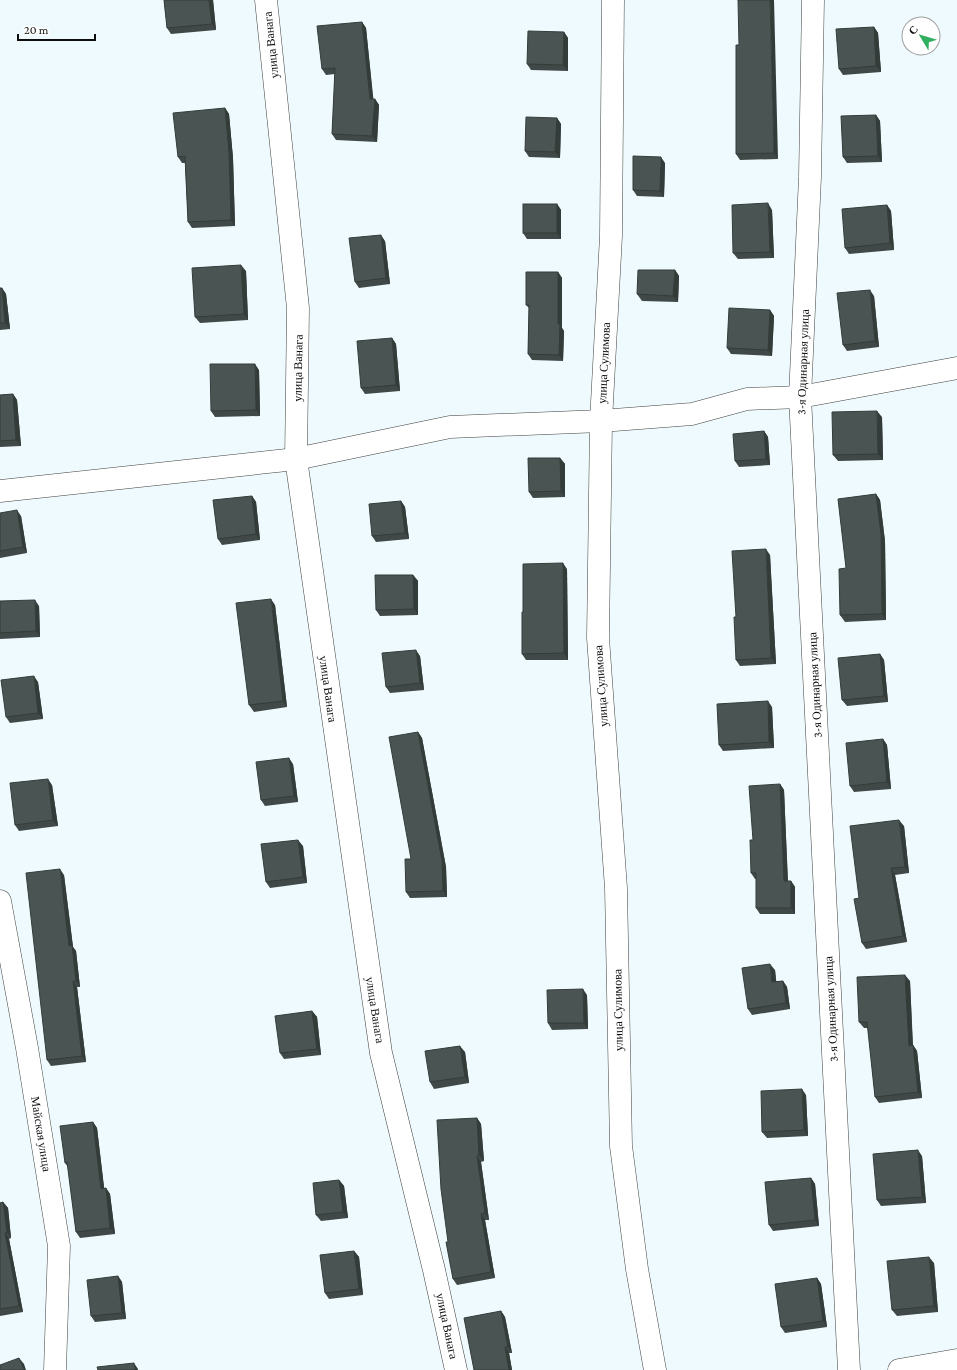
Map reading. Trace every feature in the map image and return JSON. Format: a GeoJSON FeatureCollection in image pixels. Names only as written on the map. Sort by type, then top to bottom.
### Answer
{"type":"FeatureCollection","features":[{"type":"Feature","properties":{"kind":"street","name":"улица Ванага"},"geometry":{"type":"LineString","coordinates":[[266,0],[298,308],[296,459],[381,1053],[434,1270],[456,1370]]}},
{"type":"Feature","properties":{"kind":"street","name":"улица Сулимова"},"geometry":{"type":"LineString","coordinates":[[613,0],[611,236],[601,421],[598,638],[616,888],[621,1146],[637,1269],[655,1370]]}},
{"type":"Feature","properties":{"kind":"street","name":"3-я Одинарная улица"},"geometry":{"type":"LineString","coordinates":[[813,0],[810,177],[800,397],[849,1370]]}},
{"type":"Feature","properties":{"kind":"street"},"geometry":{"type":"LineString","coordinates":[[0,491],[296,459],[450,427],[601,421],[692,414],[748,400],[800,397],[957,368]]}},
{"type":"Feature","properties":{"kind":"street","name":"Майская улица"},"geometry":{"type":"LineString","coordinates":[[0,900],[27,1048],[59,1246],[55,1370]]}},
{"type":"Feature","properties":{"kind":"street"},"geometry":{"type":"LineString","coordinates":[[899,1370],[957,1360]]}},
{"type":"Feature","properties":{"kind":"building"},"geometry":{"type":"Polygon","coordinates":[[[164,0],[209,0],[212,24],[167,28],[164,0]]]}},
{"type":"Feature","properties":{"kind":"building"},"geometry":{"type":"Polygon","coordinates":[[[738,0],[770,0],[774,153],[736,154],[736,45],[739,45],[738,0]]]}},
{"type":"Feature","properties":{"kind":"building"},"geometry":{"type":"Polygon","coordinates":[[[362,22],[370,99],[375,99],[372,136],[332,134],[335,68],[322,69],[317,26],[362,22]]]}},
{"type":"Feature","properties":{"kind":"building"},"geometry":{"type":"Polygon","coordinates":[[[874,27],[876,66],[839,69],[836,29],[874,27]]]}},
{"type":"Feature","properties":{"kind":"building"},"geometry":{"type":"Polygon","coordinates":[[[528,31],[564,32],[563,65],[527,64],[528,31]]]}},
{"type":"Feature","properties":{"kind":"building"},"geometry":{"type":"Polygon","coordinates":[[[225,108],[229,152],[231,220],[188,222],[185,156],[178,157],[173,113],[225,108]]]}},
{"type":"Feature","properties":{"kind":"building"},"geometry":{"type":"Polygon","coordinates":[[[876,115],[878,156],[843,157],[841,116],[876,115]]]}},
{"type":"Feature","properties":{"kind":"building"},"geometry":{"type":"Polygon","coordinates":[[[526,117],[557,118],[555,152],[525,151],[526,117]]]}},
{"type":"Feature","properties":{"kind":"building"},"geometry":{"type":"Polygon","coordinates":[[[633,156],[661,157],[660,191],[633,190],[633,156]]]}},
{"type":"Feature","properties":{"kind":"building"},"geometry":{"type":"Polygon","coordinates":[[[768,203],[770,252],[733,253],[732,205],[768,203]]]}},
{"type":"Feature","properties":{"kind":"building"},"geometry":{"type":"Polygon","coordinates":[[[523,204],[557,204],[557,233],[523,233],[523,204]]]}},
{"type":"Feature","properties":{"kind":"building"},"geometry":{"type":"Polygon","coordinates":[[[887,205],[890,243],[845,248],[842,209],[887,205]]]}},
{"type":"Feature","properties":{"kind":"building"},"geometry":{"type":"Polygon","coordinates":[[[381,235],[386,278],[355,282],[349,238],[381,235]]]}},
{"type":"Feature","properties":{"kind":"building"},"geometry":{"type":"Polygon","coordinates":[[[241,265],[244,314],[195,317],[192,268],[241,265]]]}},
{"type":"Feature","properties":{"kind":"building"},"geometry":{"type":"Polygon","coordinates":[[[638,270],[675,270],[673,296],[637,294],[638,270]]]}},
{"type":"Feature","properties":{"kind":"building"},"geometry":{"type":"Polygon","coordinates":[[[526,272],[558,272],[558,324],[560,324],[559,355],[528,354],[529,305],[526,305],[526,272]]]}},
{"type":"Feature","properties":{"kind":"building"},"geometry":{"type":"Polygon","coordinates":[[[0,288],[2,288],[5,323],[0,323],[0,288]]]}},
{"type":"Feature","properties":{"kind":"building"},"geometry":{"type":"Polygon","coordinates":[[[870,290],[875,341],[843,345],[837,293],[870,290]]]}},
{"type":"Feature","properties":{"kind":"building"},"geometry":{"type":"Polygon","coordinates":[[[729,308],[770,310],[768,350],[727,348],[729,308]]]}},
{"type":"Feature","properties":{"kind":"building"},"geometry":{"type":"Polygon","coordinates":[[[392,338],[396,385],[361,388],[357,341],[392,338]]]}},
{"type":"Feature","properties":{"kind":"building"},"geometry":{"type":"Polygon","coordinates":[[[210,364],[255,364],[256,410],[211,411],[210,364]]]}},
{"type":"Feature","properties":{"kind":"building"},"geometry":{"type":"Polygon","coordinates":[[[13,394],[16,440],[0,441],[0,395],[13,394]]]}},
{"type":"Feature","properties":{"kind":"building"},"geometry":{"type":"Polygon","coordinates":[[[877,411],[878,454],[833,455],[832,412],[877,411]]]}},
{"type":"Feature","properties":{"kind":"building"},"geometry":{"type":"Polygon","coordinates":[[[764,431],[766,459],[735,461],[733,434],[764,431]]]}},
{"type":"Feature","properties":{"kind":"building"},"geometry":{"type":"Polygon","coordinates":[[[528,458],[560,458],[561,491],[529,492],[528,458]]]}},
{"type":"Feature","properties":{"kind":"building"},"geometry":{"type":"Polygon","coordinates":[[[876,494],[881,534],[882,614],[840,615],[839,569],[846,568],[838,499],[876,494]]]}},
{"type":"Feature","properties":{"kind":"building"},"geometry":{"type":"Polygon","coordinates":[[[252,496],[256,534],[218,539],[213,500],[252,496]]]}},
{"type":"Feature","properties":{"kind":"building"},"geometry":{"type":"Polygon","coordinates":[[[401,501],[405,533],[372,536],[369,504],[401,501]]]}},
{"type":"Feature","properties":{"kind":"building"},"geometry":{"type":"Polygon","coordinates":[[[17,510],[23,547],[0,551],[0,513],[17,510]]]}},
{"type":"Feature","properties":{"kind":"building"},"geometry":{"type":"Polygon","coordinates":[[[766,549],[771,658],[736,660],[734,617],[736,617],[732,551],[766,549]]]}},
{"type":"Feature","properties":{"kind":"building"},"geometry":{"type":"Polygon","coordinates":[[[563,563],[564,653],[522,654],[523,564],[563,563]]]}},
{"type":"Feature","properties":{"kind":"building"},"geometry":{"type":"Polygon","coordinates":[[[375,575],[413,575],[414,609],[376,610],[375,575]]]}},
{"type":"Feature","properties":{"kind":"building"},"geometry":{"type":"Polygon","coordinates":[[[271,599],[283,701],[249,705],[236,603],[271,599]]]}},
{"type":"Feature","properties":{"kind":"building"},"geometry":{"type":"Polygon","coordinates":[[[35,600],[36,631],[0,633],[0,601],[35,600]]]}},
{"type":"Feature","properties":{"kind":"building"},"geometry":{"type":"Polygon","coordinates":[[[416,650],[420,683],[386,687],[382,653],[416,650]]]}},
{"type":"Feature","properties":{"kind":"building"},"geometry":{"type":"Polygon","coordinates":[[[880,654],[884,696],[842,700],[838,658],[880,654]]]}},
{"type":"Feature","properties":{"kind":"building"},"geometry":{"type":"Polygon","coordinates":[[[34,676],[38,713],[6,717],[1,680],[34,676]]]}},
{"type":"Feature","properties":{"kind":"building"},"geometry":{"type":"Polygon","coordinates":[[[768,701],[769,742],[719,745],[717,704],[768,701]]]}},
{"type":"Feature","properties":{"kind":"building"},"geometry":{"type":"Polygon","coordinates":[[[418,732],[442,861],[443,891],[406,892],[405,859],[411,859],[389,737],[418,732]]]}},
{"type":"Feature","properties":{"kind":"building"},"geometry":{"type":"Polygon","coordinates":[[[883,739],[887,782],[850,786],[846,743],[883,739]]]}},
{"type":"Feature","properties":{"kind":"building"},"geometry":{"type":"Polygon","coordinates":[[[289,758],[294,796],[261,800],[256,762],[289,758]]]}},
{"type":"Feature","properties":{"kind":"building"},"geometry":{"type":"Polygon","coordinates":[[[48,779],[53,820],[15,825],[10,783],[48,779]]]}},
{"type":"Feature","properties":{"kind":"building"},"geometry":{"type":"Polygon","coordinates":[[[780,784],[784,881],[791,881],[791,908],[756,908],[756,873],[751,873],[750,840],[753,840],[749,786],[780,784]]]}},
{"type":"Feature","properties":{"kind":"building"},"geometry":{"type":"Polygon","coordinates":[[[899,820],[905,867],[891,868],[903,936],[862,943],[854,899],[859,898],[850,826],[899,820]]]}},
{"type":"Feature","properties":{"kind":"building"},"geometry":{"type":"Polygon","coordinates":[[[298,840],[303,877],[266,882],[261,844],[298,840]]]}},
{"type":"Feature","properties":{"kind":"building"},"geometry":{"type":"Polygon","coordinates":[[[60,869],[69,946],[72,945],[76,981],[73,981],[82,1056],[47,1060],[26,873],[60,869]]]}},
{"type":"Feature","properties":{"kind":"building"},"geometry":{"type":"Polygon","coordinates":[[[770,964],[772,982],[783,981],[786,1003],[748,1009],[742,968],[770,964]]]}},
{"type":"Feature","properties":{"kind":"building"},"geometry":{"type":"Polygon","coordinates":[[[905,975],[909,1046],[913,1045],[918,1092],[875,1097],[867,1022],[859,1022],[857,977],[905,975]]]}},
{"type":"Feature","properties":{"kind":"building"},"geometry":{"type":"Polygon","coordinates":[[[583,989],[584,1023],[548,1023],[547,990],[583,989]]]}},
{"type":"Feature","properties":{"kind":"building"},"geometry":{"type":"Polygon","coordinates":[[[312,1011],[317,1049],[280,1053],[275,1016],[312,1011]]]}},
{"type":"Feature","properties":{"kind":"building"},"geometry":{"type":"Polygon","coordinates":[[[460,1046],[465,1077],[430,1082],[425,1051],[460,1046]]]}},
{"type":"Feature","properties":{"kind":"building"},"geometry":{"type":"Polygon","coordinates":[[[802,1089],[804,1130],[762,1132],[761,1091],[802,1089]]]}},
{"type":"Feature","properties":{"kind":"building"},"geometry":{"type":"Polygon","coordinates":[[[477,1118],[479,1155],[477,1156],[485,1213],[481,1214],[491,1272],[453,1279],[446,1242],[448,1242],[441,1189],[437,1120],[477,1118]]]}},
{"type":"Feature","properties":{"kind":"building"},"geometry":{"type":"Polygon","coordinates":[[[93,1122],[101,1189],[106,1188],[110,1228],[76,1232],[67,1162],[65,1163],[60,1126],[93,1122]]]}},
{"type":"Feature","properties":{"kind":"building"},"geometry":{"type":"Polygon","coordinates":[[[918,1150],[922,1197],[877,1200],[873,1154],[918,1150]]]}},
{"type":"Feature","properties":{"kind":"building"},"geometry":{"type":"Polygon","coordinates":[[[811,1178],[815,1220],[769,1225],[765,1182],[811,1178]]]}},
{"type":"Feature","properties":{"kind":"building"},"geometry":{"type":"Polygon","coordinates":[[[339,1180],[343,1212],[316,1215],[313,1183],[339,1180]]]}},
{"type":"Feature","properties":{"kind":"building"},"geometry":{"type":"Polygon","coordinates":[[[3,1202],[7,1232],[5,1233],[19,1306],[0,1309],[0,1203],[3,1202]]]}},
{"type":"Feature","properties":{"kind":"building"},"geometry":{"type":"Polygon","coordinates":[[[354,1251],[359,1289],[325,1293],[320,1255],[354,1251]]]}},
{"type":"Feature","properties":{"kind":"building"},"geometry":{"type":"Polygon","coordinates":[[[929,1257],[934,1306],[892,1310],[887,1261],[929,1257]]]}},
{"type":"Feature","properties":{"kind":"building"},"geometry":{"type":"Polygon","coordinates":[[[118,1276],[122,1313],[91,1316],[87,1280],[118,1276]]]}},
{"type":"Feature","properties":{"kind":"building"},"geometry":{"type":"Polygon","coordinates":[[[817,1278],[823,1321],[781,1327],[775,1284],[817,1278]]]}},
{"type":"Feature","properties":{"kind":"building"},"geometry":{"type":"Polygon","coordinates":[[[501,1311],[508,1347],[505,1347],[509,1370],[474,1370],[464,1318],[501,1311]]]}},
{"type":"Feature","properties":{"kind":"building"},"geometry":{"type":"Polygon","coordinates":[[[19,1358],[24,1370],[0,1370],[0,1365],[19,1358]]]}},
{"type":"Feature","properties":{"kind":"building"},"geometry":{"type":"Polygon","coordinates":[[[134,1363],[135,1370],[98,1370],[97,1367],[134,1363]]]}}]}
